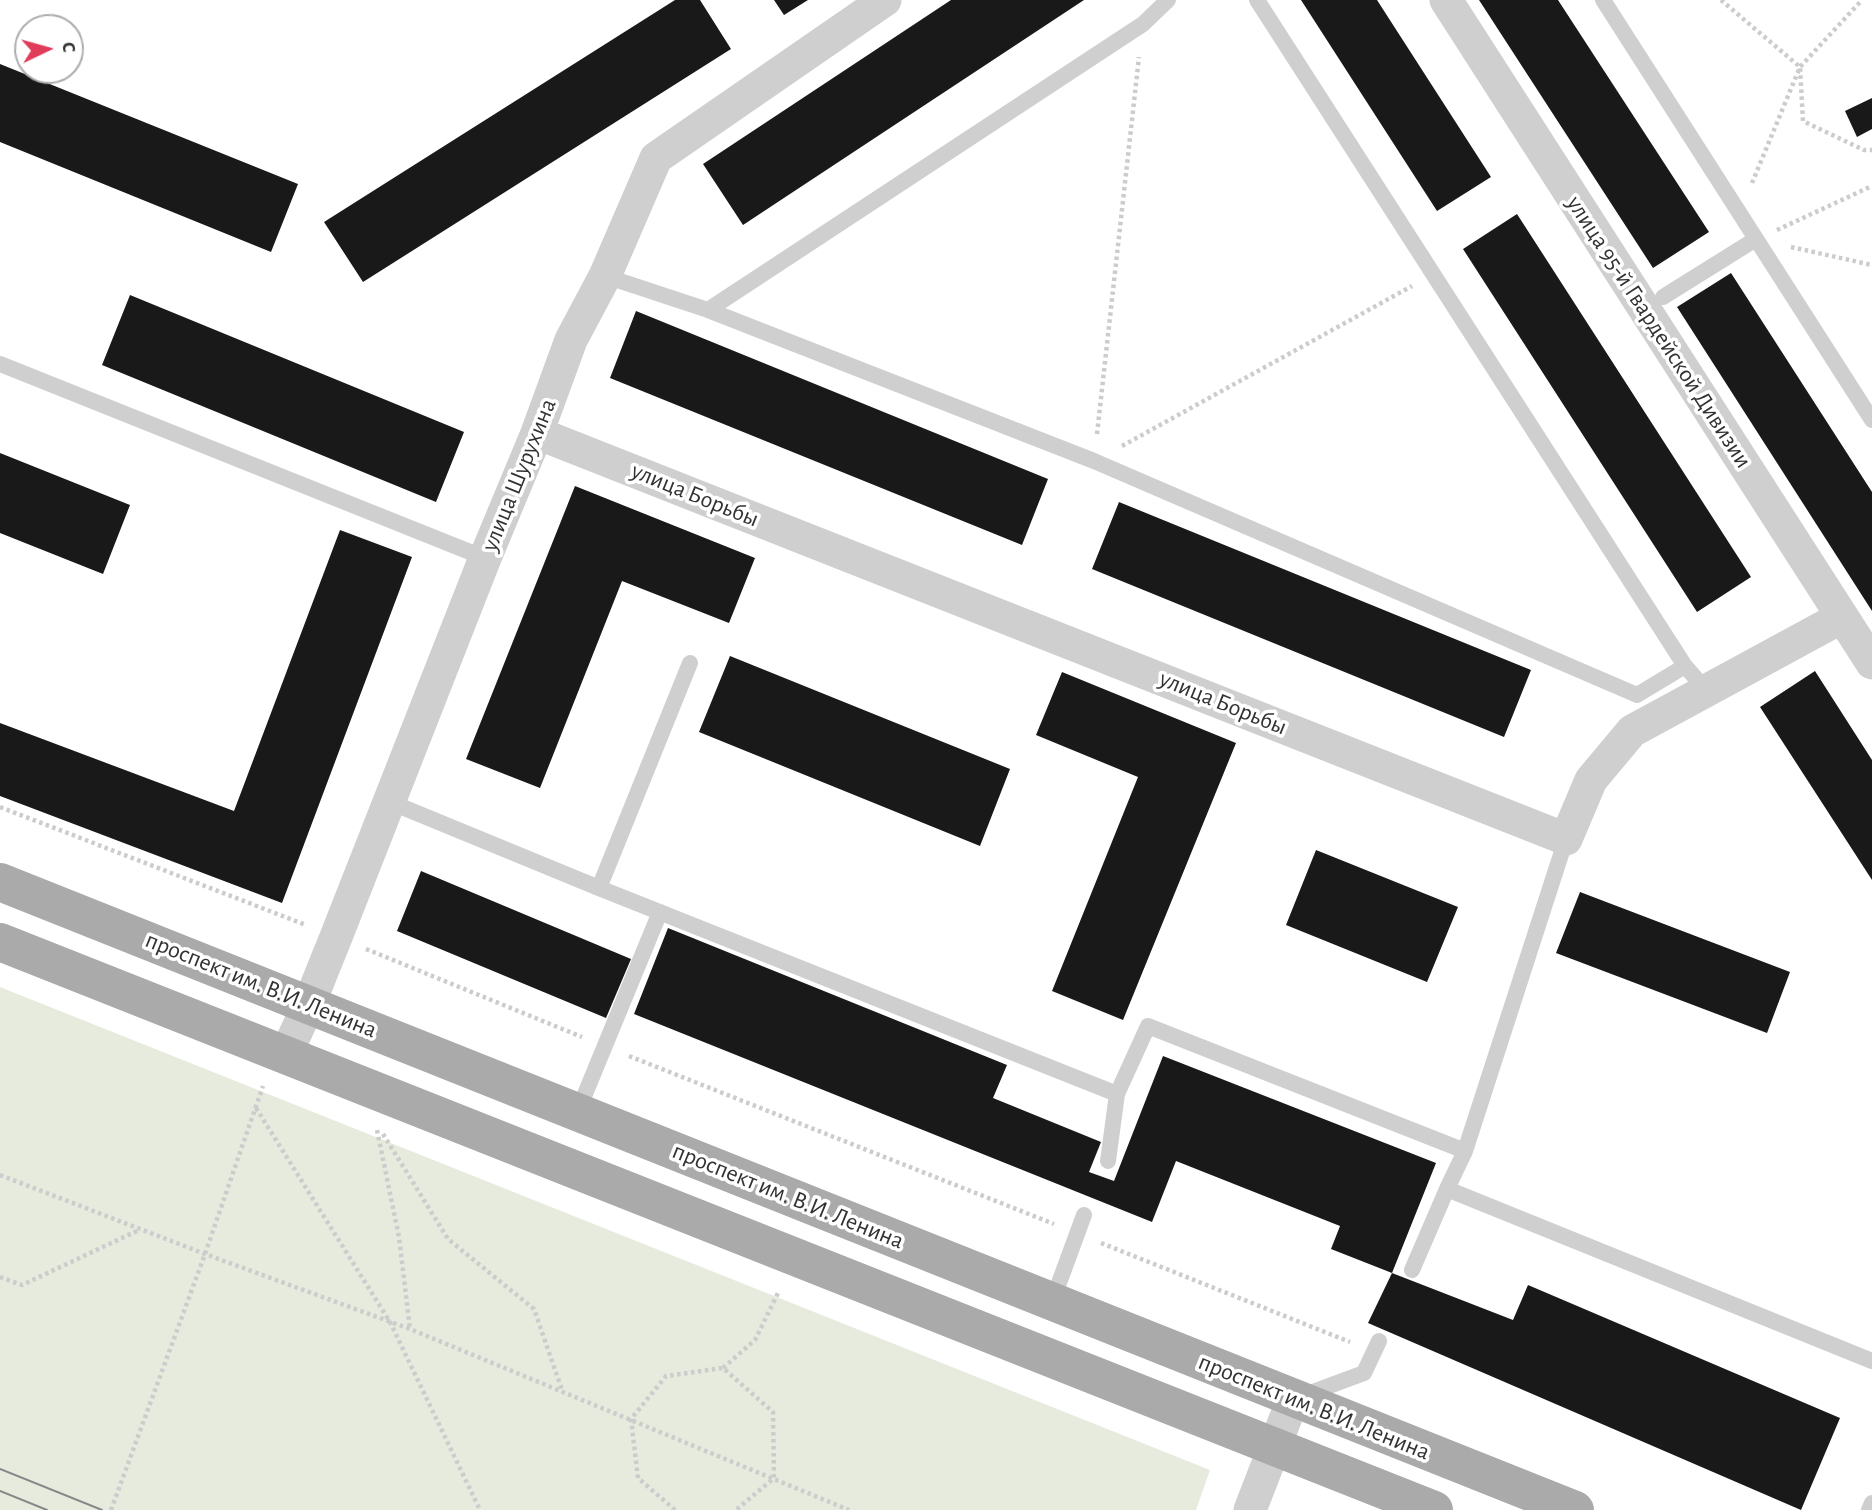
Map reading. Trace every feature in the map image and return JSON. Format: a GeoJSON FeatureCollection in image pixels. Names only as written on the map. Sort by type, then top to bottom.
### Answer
{"type":"FeatureCollection","features":[{"type":"Feature","properties":{"kind":"main road","name":"проспект им. В.И. Ленина"},"geometry":{"type":"LineString","coordinates":[[0,882],[1575,1510]]}},
{"type":"Feature","properties":{"kind":"main road","name":"проспект им. В.И. Ленина"},"geometry":{"type":"LineString","coordinates":[[0,942],[276,1066],[1434,1510]]}},
{"type":"Feature","properties":{"kind":"street","name":"улица Шурухина"},"geometry":{"type":"LineString","coordinates":[[276,1066],[309,1004],[537,432],[571,340],[605,276],[656,158],[885,0]]}},
{"type":"Feature","properties":{"kind":"street","name":"улица 95-й Гвардейской Дивизии"},"geometry":{"type":"LineString","coordinates":[[1446,0],[1872,663]]}},
{"type":"Feature","properties":{"kind":"street","name":"улица Борьбы"},"geometry":{"type":"LineString","coordinates":[[537,432],[1566,839]]}},
{"type":"Feature","properties":{"kind":"street"},"geometry":{"type":"LineString","coordinates":[[1566,839],[1591,780],[1632,731],[1695,678],[1842,617]]}},
{"type":"Feature","properties":{"kind":"street"},"geometry":{"type":"LineString","coordinates":[[1250,1510],[1293,1399]]}},
{"type":"Feature","properties":{"kind":"lane"},"geometry":{"type":"LineString","coordinates":[[708,310],[1143,24],[1168,0]]}},
{"type":"Feature","properties":{"kind":"lane"},"geometry":{"type":"LineString","coordinates":[[605,276],[708,310],[1094,461],[1637,695],[1695,678],[1257,0]]}},
{"type":"Feature","properties":{"kind":"lane"},"geometry":{"type":"LineString","coordinates":[[1603,0],[1872,420]]}},
{"type":"Feature","properties":{"kind":"lane"},"geometry":{"type":"LineString","coordinates":[[1663,297],[1756,239]]}},
{"type":"Feature","properties":{"kind":"lane"},"geometry":{"type":"LineString","coordinates":[[0,365],[485,558]]}},
{"type":"Feature","properties":{"kind":"lane"},"geometry":{"type":"LineString","coordinates":[[599,888],[690,663]]}},
{"type":"Feature","properties":{"kind":"lane"},"geometry":{"type":"LineString","coordinates":[[390,802],[1117,1094]]}},
{"type":"Feature","properties":{"kind":"lane"},"geometry":{"type":"LineString","coordinates":[[1412,1270],[1465,1151],[1566,839]]}},
{"type":"Feature","properties":{"kind":"lane"},"geometry":{"type":"LineString","coordinates":[[578,1111],[660,912]]}},
{"type":"Feature","properties":{"kind":"lane"},"geometry":{"type":"LineString","coordinates":[[1108,1161],[1117,1094],[1148,1026],[1465,1151]]}},
{"type":"Feature","properties":{"kind":"lane"},"geometry":{"type":"LineString","coordinates":[[1447,1189],[1872,1361]]}},
{"type":"Feature","properties":{"kind":"lane"},"geometry":{"type":"LineString","coordinates":[[1052,1302],[1084,1215]]}},
{"type":"Feature","properties":{"kind":"lane"},"geometry":{"type":"LineString","coordinates":[[1293,1399],[1364,1373],[1376,1347]]}},
{"type":"Feature","properties":{"kind":"lane"},"geometry":{"type":"LineString","coordinates":[[1869,1510],[1872,1503]]}},
{"type":"Feature","properties":{"kind":"path"},"geometry":{"type":"LineString","coordinates":[[1721,0],[1800,67],[1802,121],[1864,150],[1872,150]]}},
{"type":"Feature","properties":{"kind":"path"},"geometry":{"type":"LineString","coordinates":[[1740,213],[1800,67],[1862,0]]}},
{"type":"Feature","properties":{"kind":"path"},"geometry":{"type":"LineString","coordinates":[[1094,461],[1143,24]]}},
{"type":"Feature","properties":{"kind":"path"},"geometry":{"type":"LineString","coordinates":[[1756,239],[1872,186]]}},
{"type":"Feature","properties":{"kind":"path"},"geometry":{"type":"LineString","coordinates":[[1756,239],[1872,265]]}},
{"type":"Feature","properties":{"kind":"path"},"geometry":{"type":"LineString","coordinates":[[1094,461],[1432,274]]}},
{"type":"Feature","properties":{"kind":"path"},"geometry":{"type":"LineString","coordinates":[[0,807],[336,937],[1077,1234],[1376,1347]]}},
{"type":"Feature","properties":{"kind":"path"},"geometry":{"type":"LineString","coordinates":[[111,1510],[256,1108],[276,1066]]}},
{"type":"Feature","properties":{"kind":"path"},"geometry":{"type":"LineString","coordinates":[[256,1108],[390,1322],[480,1510]]}},
{"type":"Feature","properties":{"kind":"path"},"geometry":{"type":"LineString","coordinates":[[410,1329],[399,1237],[374,1119],[448,1239],[534,1309],[563,1391]]}},
{"type":"Feature","properties":{"kind":"path"},"geometry":{"type":"LineString","coordinates":[[0,1175],[410,1329],[849,1510]]}},
{"type":"Feature","properties":{"kind":"path"},"geometry":{"type":"LineString","coordinates":[[0,1277],[22,1285],[141,1229]]}},
{"type":"Feature","properties":{"kind":"path"},"geometry":{"type":"LineString","coordinates":[[675,1510],[638,1478],[631,1419],[666,1376],[723,1368],[755,1340],[780,1290]]}},
{"type":"Feature","properties":{"kind":"path"},"geometry":{"type":"LineString","coordinates":[[723,1368],[773,1412],[774,1478]]}},
{"type":"Feature","properties":{"kind":"path"},"geometry":{"type":"LineString","coordinates":[[736,1510],[774,1478]]}},
{"type":"Feature","properties":{"kind":"shaded area"},"geometry":{"type":"Polygon","coordinates":[[[0,987],[1210,1470],[1196,1510],[0,1510],[0,987]]]}},
{"type":"Feature","properties":{"kind":"building"},"geometry":{"type":"Polygon","coordinates":[[[675,0],[700,0],[731,49],[363,282],[324,222],[675,0]]]}},
{"type":"Feature","properties":{"kind":"building"},"geometry":{"type":"Polygon","coordinates":[[[774,0],[808,0],[784,15],[774,0]]]}},
{"type":"Feature","properties":{"kind":"building"},"geometry":{"type":"Polygon","coordinates":[[[951,0],[1084,0],[743,225],[703,164],[951,0]]]}},
{"type":"Feature","properties":{"kind":"building"},"geometry":{"type":"Polygon","coordinates":[[[1301,0],[1377,0],[1491,177],[1437,211],[1301,0]]]}},
{"type":"Feature","properties":{"kind":"building"},"geometry":{"type":"Polygon","coordinates":[[[1479,0],[1558,0],[1709,232],[1653,268],[1479,0]]]}},
{"type":"Feature","properties":{"kind":"building"},"geometry":{"type":"Polygon","coordinates":[[[0,64],[14,70],[14,84],[50,84],[298,184],[271,252],[0,142],[0,64]]]}},
{"type":"Feature","properties":{"kind":"building"},"geometry":{"type":"Polygon","coordinates":[[[1872,98],[1872,129],[1857,137],[1845,111],[1872,98]]]}},
{"type":"Feature","properties":{"kind":"building"},"geometry":{"type":"Polygon","coordinates":[[[1517,214],[1751,577],[1697,612],[1463,249],[1517,214]]]}},
{"type":"Feature","properties":{"kind":"building"},"geometry":{"type":"Polygon","coordinates":[[[1731,273],[1872,492],[1872,611],[1677,307],[1731,273]]]}},
{"type":"Feature","properties":{"kind":"building"},"geometry":{"type":"Polygon","coordinates":[[[130,295],[464,432],[436,502],[102,365],[130,295]]]}},
{"type":"Feature","properties":{"kind":"building"},"geometry":{"type":"Polygon","coordinates":[[[636,311],[1048,479],[1022,545],[610,378],[636,311]]]}},
{"type":"Feature","properties":{"kind":"building"},"geometry":{"type":"Polygon","coordinates":[[[0,453],[130,505],[103,574],[0,533],[0,453]]]}},
{"type":"Feature","properties":{"kind":"building"},"geometry":{"type":"Polygon","coordinates":[[[575,486],[755,558],[729,623],[622,581],[540,788],[466,759],[575,486]]]}},
{"type":"Feature","properties":{"kind":"building"},"geometry":{"type":"Polygon","coordinates":[[[1119,502],[1531,670],[1504,737],[1092,569],[1119,502]]]}},
{"type":"Feature","properties":{"kind":"building"},"geometry":{"type":"Polygon","coordinates":[[[340,530],[412,557],[282,903],[0,796],[0,723],[234,811],[340,530]]]}},
{"type":"Feature","properties":{"kind":"building"},"geometry":{"type":"Polygon","coordinates":[[[730,656],[1010,769],[980,846],[699,732],[730,656]]]}},
{"type":"Feature","properties":{"kind":"building"},"geometry":{"type":"Polygon","coordinates":[[[1815,671],[1872,760],[1872,880],[1760,707],[1815,671]]]}},
{"type":"Feature","properties":{"kind":"building"},"geometry":{"type":"Polygon","coordinates":[[[1062,672],[1236,743],[1123,1020],[1052,991],[1138,777],[1036,735],[1062,672]]]}},
{"type":"Feature","properties":{"kind":"building"},"geometry":{"type":"Polygon","coordinates":[[[1316,850],[1458,907],[1427,982],[1286,925],[1316,850]]]}},
{"type":"Feature","properties":{"kind":"building"},"geometry":{"type":"Polygon","coordinates":[[[421,871],[631,959],[606,1018],[397,931],[421,871]]]}},
{"type":"Feature","properties":{"kind":"building"},"geometry":{"type":"Polygon","coordinates":[[[1580,892],[1790,972],[1767,1033],[1556,953],[1580,892]]]}},
{"type":"Feature","properties":{"kind":"building"},"geometry":{"type":"Polygon","coordinates":[[[668,928],[1007,1065],[993,1098],[1101,1142],[1089,1172],[1114,1181],[1163,1056],[1436,1163],[1392,1273],[1331,1249],[1340,1226],[1176,1161],[1152,1222],[634,1014],[668,928]]]}},
{"type":"Feature","properties":{"kind":"building"},"geometry":{"type":"Polygon","coordinates":[[[1392,1273],[1513,1320],[1528,1285],[1840,1418],[1801,1510],[1368,1323],[1392,1273]]]}},
{"type":"Feature","properties":{"kind":"tram line"},"geometry":{"type":"LineString","coordinates":[[0,1469],[102,1510]]}},
{"type":"Feature","properties":{"kind":"tram line"},"geometry":{"type":"LineString","coordinates":[[0,1491],[47,1510]]}}]}
